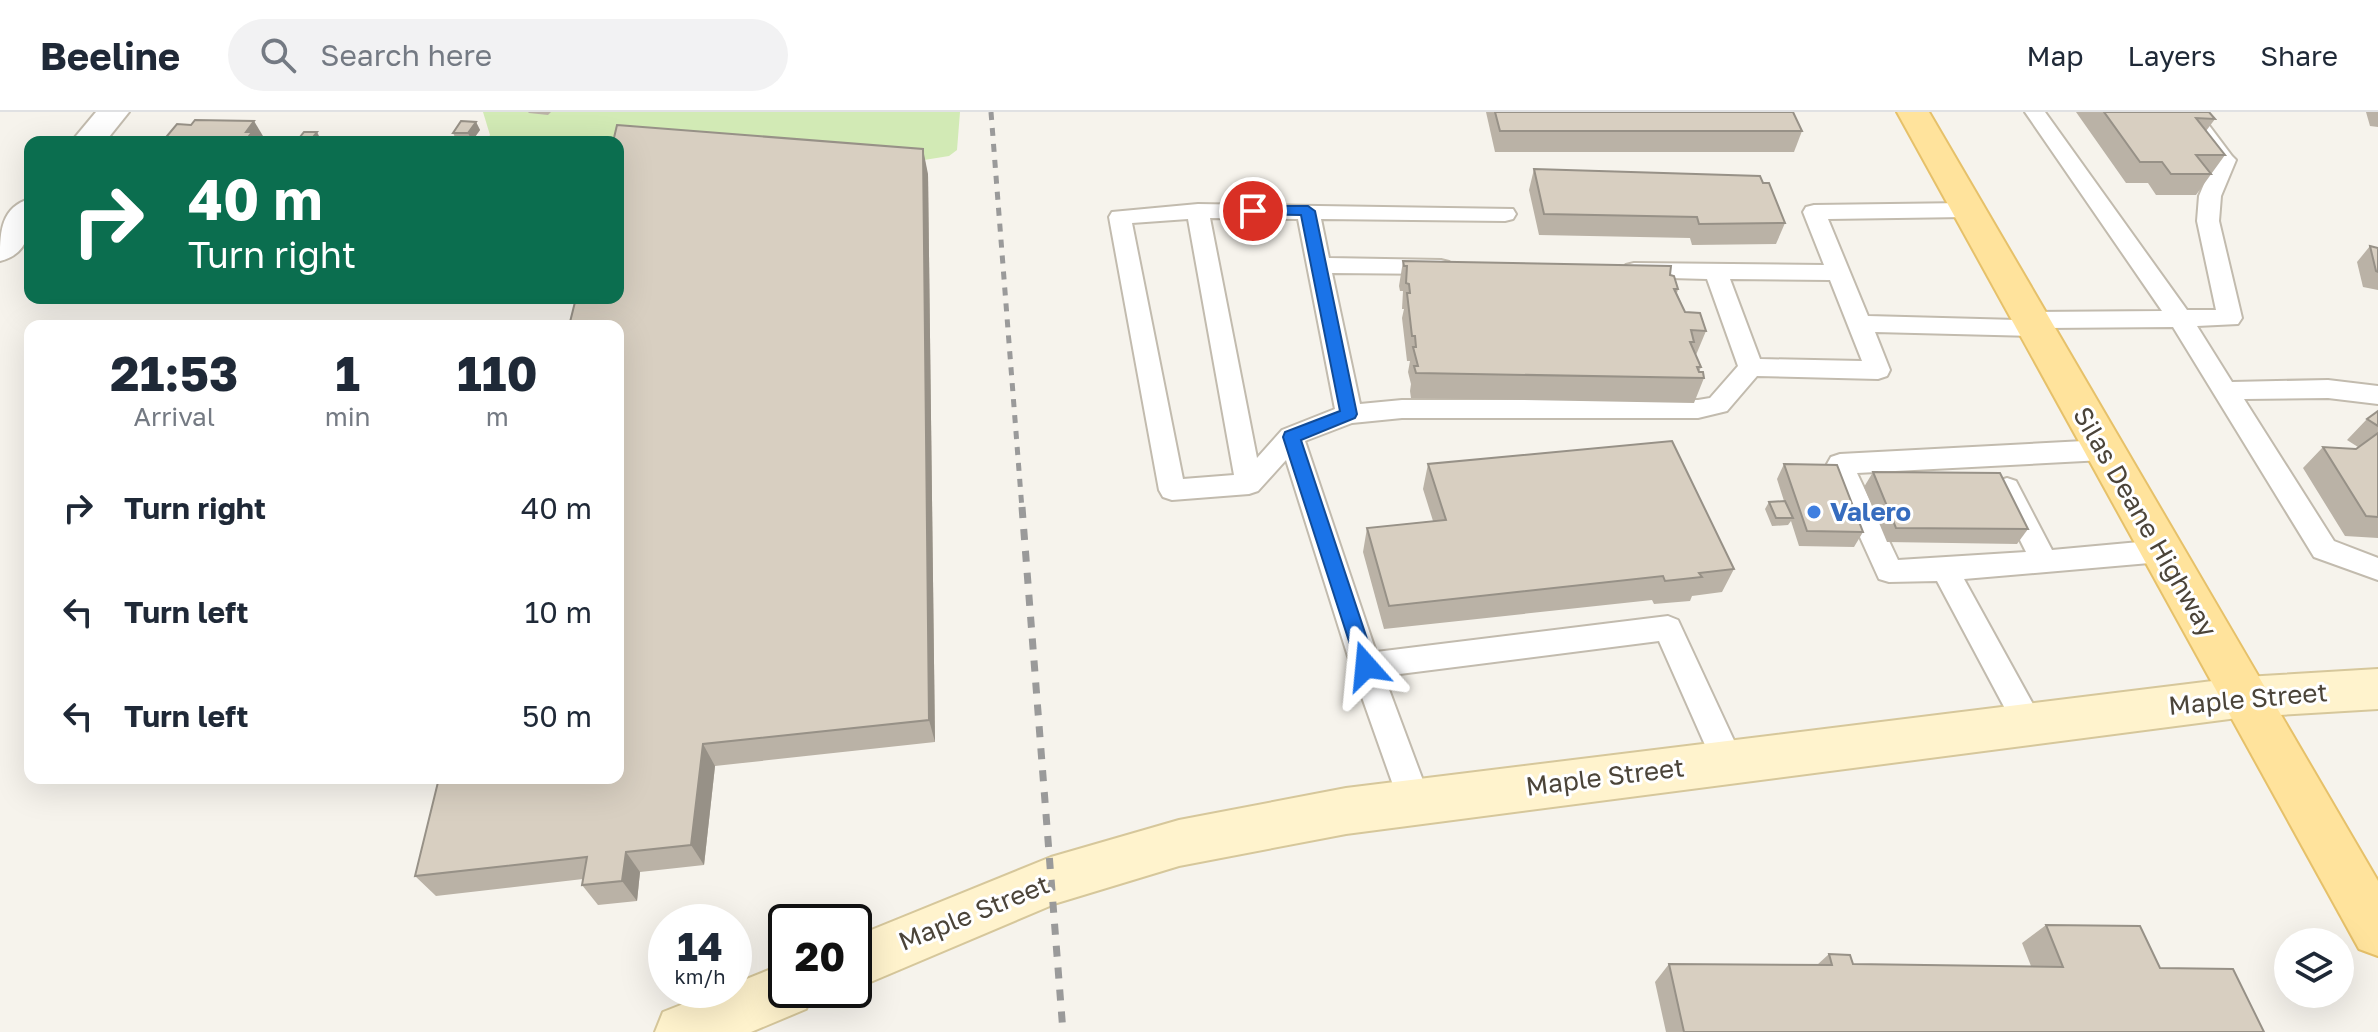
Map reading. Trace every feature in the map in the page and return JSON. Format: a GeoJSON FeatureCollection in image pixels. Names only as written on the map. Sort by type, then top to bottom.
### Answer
{"type":"FeatureCollection","features":[{"type":"Feature","properties":{"kind":"main road","name":"Silas Deane Highway"},"geometry":{"type":"LineString","coordinates":[[1913,112],[2378,931]]}},
{"type":"Feature","properties":{"kind":"main road","name":"Maple Street"},"geometry":{"type":"LineString","coordinates":[[872,956],[1051,881],[1179,843],[1346,811],[2245,697],[2378,689]]}},
{"type":"Feature","properties":{"kind":"main road"},"geometry":{"type":"LineString","coordinates":[[683,1032],[768,998]]}},
{"type":"Feature","properties":{"kind":"street"},"geometry":{"type":"LineString","coordinates":[[92,136],[113,112]]}},
{"type":"Feature","properties":{"kind":"street"},"geometry":{"type":"LineString","coordinates":[[0,250],[24,218]]}},
{"type":"Feature","properties":{"kind":"lane"},"geometry":{"type":"LineString","coordinates":[[2035,112],[2181,320],[2324,549],[2378,569]]}},
{"type":"Feature","properties":{"kind":"lane"},"geometry":{"type":"LineString","coordinates":[[1859,324],[2032,324],[2230,318],[2208,221],[2210,196],[2225,160],[2188,112]]}},
{"type":"Feature","properties":{"kind":"lane"},"geometry":{"type":"LineString","coordinates":[[1751,367],[1878,370],[1814,212],[1966,210]]}},
{"type":"Feature","properties":{"kind":"lane"},"geometry":{"type":"LineString","coordinates":[[1198,211],[1249,484]]}},
{"type":"Feature","properties":{"kind":"lane"},"geometry":{"type":"LineString","coordinates":[[1505,214],[1198,211],[1120,217],[1172,490],[1249,484],[1291,437],[1349,414],[1402,409],[1698,409],[1718,405],[1751,367]]}},
{"type":"Feature","properties":{"kind":"lane"},"geometry":{"type":"LineString","coordinates":[[1308,211],[1349,414]]}},
{"type":"Feature","properties":{"kind":"lane"},"geometry":{"type":"LineString","coordinates":[[1320,265],[1462,267]]}},
{"type":"Feature","properties":{"kind":"lane"},"geometry":{"type":"LineString","coordinates":[[1605,269],[1838,273]]}},
{"type":"Feature","properties":{"kind":"lane"},"geometry":{"type":"LineString","coordinates":[[1716,271],[1751,367]]}},
{"type":"Feature","properties":{"kind":"lane"},"geometry":{"type":"LineString","coordinates":[[2226,391],[2328,389],[2378,395]]}},
{"type":"Feature","properties":{"kind":"lane"},"geometry":{"type":"LineString","coordinates":[[1291,437],[1366,666],[1415,802]]}},
{"type":"Feature","properties":{"kind":"lane"},"geometry":{"type":"LineString","coordinates":[[2103,450],[1840,464],[1889,571],[1957,560],[2045,562],[2161,551]]}},
{"type":"Feature","properties":{"kind":"lane"},"geometry":{"type":"LineString","coordinates":[[1990,456],[2045,562]]}},
{"type":"Feature","properties":{"kind":"lane"},"geometry":{"type":"LineString","coordinates":[[1918,460],[1930,487]]}},
{"type":"Feature","properties":{"kind":"lane"},"geometry":{"type":"LineString","coordinates":[[1957,560],[2029,724]]}},
{"type":"Feature","properties":{"kind":"lane"},"geometry":{"type":"LineString","coordinates":[[1366,666],[1668,628],[1728,762]]}},
{"type":"Feature","properties":{"kind":"green space"},"geometry":{"type":"Polygon","coordinates":[[[483,112],[960,112],[957,150],[949,156],[924,160],[624,136],[490,135],[483,112]]]}},
{"type":"Feature","properties":{"kind":"building"},"geometry":{"type":"Polygon","coordinates":[[[1495,112],[1793,112],[1802,131],[1500,131],[1495,112]]]}},
{"type":"Feature","properties":{"kind":"building"},"geometry":{"type":"Polygon","coordinates":[[[2104,112],[2209,112],[2215,119],[2196,118],[2225,155],[2196,155],[2211,174],[2171,174],[2162,162],[2140,162],[2104,112]]]}},
{"type":"Feature","properties":{"kind":"building"},"geometry":{"type":"Polygon","coordinates":[[[195,120],[254,121],[246,132],[252,132],[249,136],[167,136],[177,124],[191,125],[195,120]]]}},
{"type":"Feature","properties":{"kind":"building"},"geometry":{"type":"Polygon","coordinates":[[[461,121],[476,122],[468,133],[453,133],[461,121]]]}},
{"type":"Feature","properties":{"kind":"building"},"geometry":{"type":"Polygon","coordinates":[[[617,125],[923,149],[929,720],[703,744],[691,845],[626,852],[622,881],[582,885],[587,857],[415,876],[438,784],[624,784],[624,320],[570,320],[574,304],[624,304],[624,136],[614,136],[617,125]]]}},
{"type":"Feature","properties":{"kind":"building"},"geometry":{"type":"Polygon","coordinates":[[[304,132],[317,132],[314,136],[301,136],[304,132]]]}},
{"type":"Feature","properties":{"kind":"building"},"geometry":{"type":"Polygon","coordinates":[[[1534,169],[1760,176],[1763,183],[1769,183],[1785,223],[1699,224],[1697,217],[1544,214],[1534,169]]]}},
{"type":"Feature","properties":{"kind":"building"},"geometry":{"type":"Polygon","coordinates":[[[2370,246],[2378,248],[2378,272],[2376,271],[2370,246]]]}},
{"type":"Feature","properties":{"kind":"building"},"geometry":{"type":"Polygon","coordinates":[[[1403,261],[1671,266],[1670,275],[1674,276],[1678,289],[1674,289],[1685,312],[1700,313],[1706,331],[1691,330],[1694,342],[1690,342],[1701,367],[1697,367],[1704,378],[1416,373],[1414,366],[1418,366],[1407,293],[1410,293],[1409,284],[1406,283],[1407,266],[1403,261]]]}},
{"type":"Feature","properties":{"kind":"building"},"geometry":{"type":"Polygon","coordinates":[[[2378,411],[2378,426],[2367,419],[2378,411]]]}},
{"type":"Feature","properties":{"kind":"building"},"geometry":{"type":"Polygon","coordinates":[[[2378,433],[2378,517],[2366,516],[2323,447],[2356,449],[2378,433]]]}},
{"type":"Feature","properties":{"kind":"building"},"geometry":{"type":"Polygon","coordinates":[[[1672,441],[1734,569],[1665,581],[1663,576],[1389,606],[1367,528],[1446,520],[1428,464],[1672,441]]]}},
{"type":"Feature","properties":{"kind":"building"},"geometry":{"type":"Polygon","coordinates":[[[1784,464],[1837,465],[1863,532],[1807,531],[1784,464]]]}},
{"type":"Feature","properties":{"kind":"building","name":"Valero"},"geometry":{"type":"Polygon","coordinates":[[[1873,472],[2000,473],[2028,529],[1896,528],[1873,472]]]}},
{"type":"Feature","properties":{"kind":"building"},"geometry":{"type":"Polygon","coordinates":[[[1785,501],[1793,518],[1776,518],[1769,502],[1785,501]]]}},
{"type":"Feature","properties":{"kind":"building"},"geometry":{"type":"Polygon","coordinates":[[[2046,925],[2140,926],[2160,968],[2233,969],[2264,1032],[1684,1032],[1669,964],[1832,965],[1829,954],[1850,955],[1853,964],[2063,967],[2046,925]]]}},
{"type":"Feature","properties":{"kind":"railway"},"geometry":{"type":"LineString","coordinates":[[991,112],[1022,509]]}},
{"type":"Feature","properties":{"kind":"railway"},"geometry":{"type":"LineString","coordinates":[[1022,507],[1063,1032]]}},
{"type":"Feature","properties":{"kind":"place","name":"Valero"},"geometry":{"type":"Point","coordinates":[1814,512]}},
{"type":"Feature","properties":{"kind":"route"},"geometry":{"type":"LineString","coordinates":[[1253,211],[1308,211],[1349,414],[1291,437],[1366,666]]}}]}
